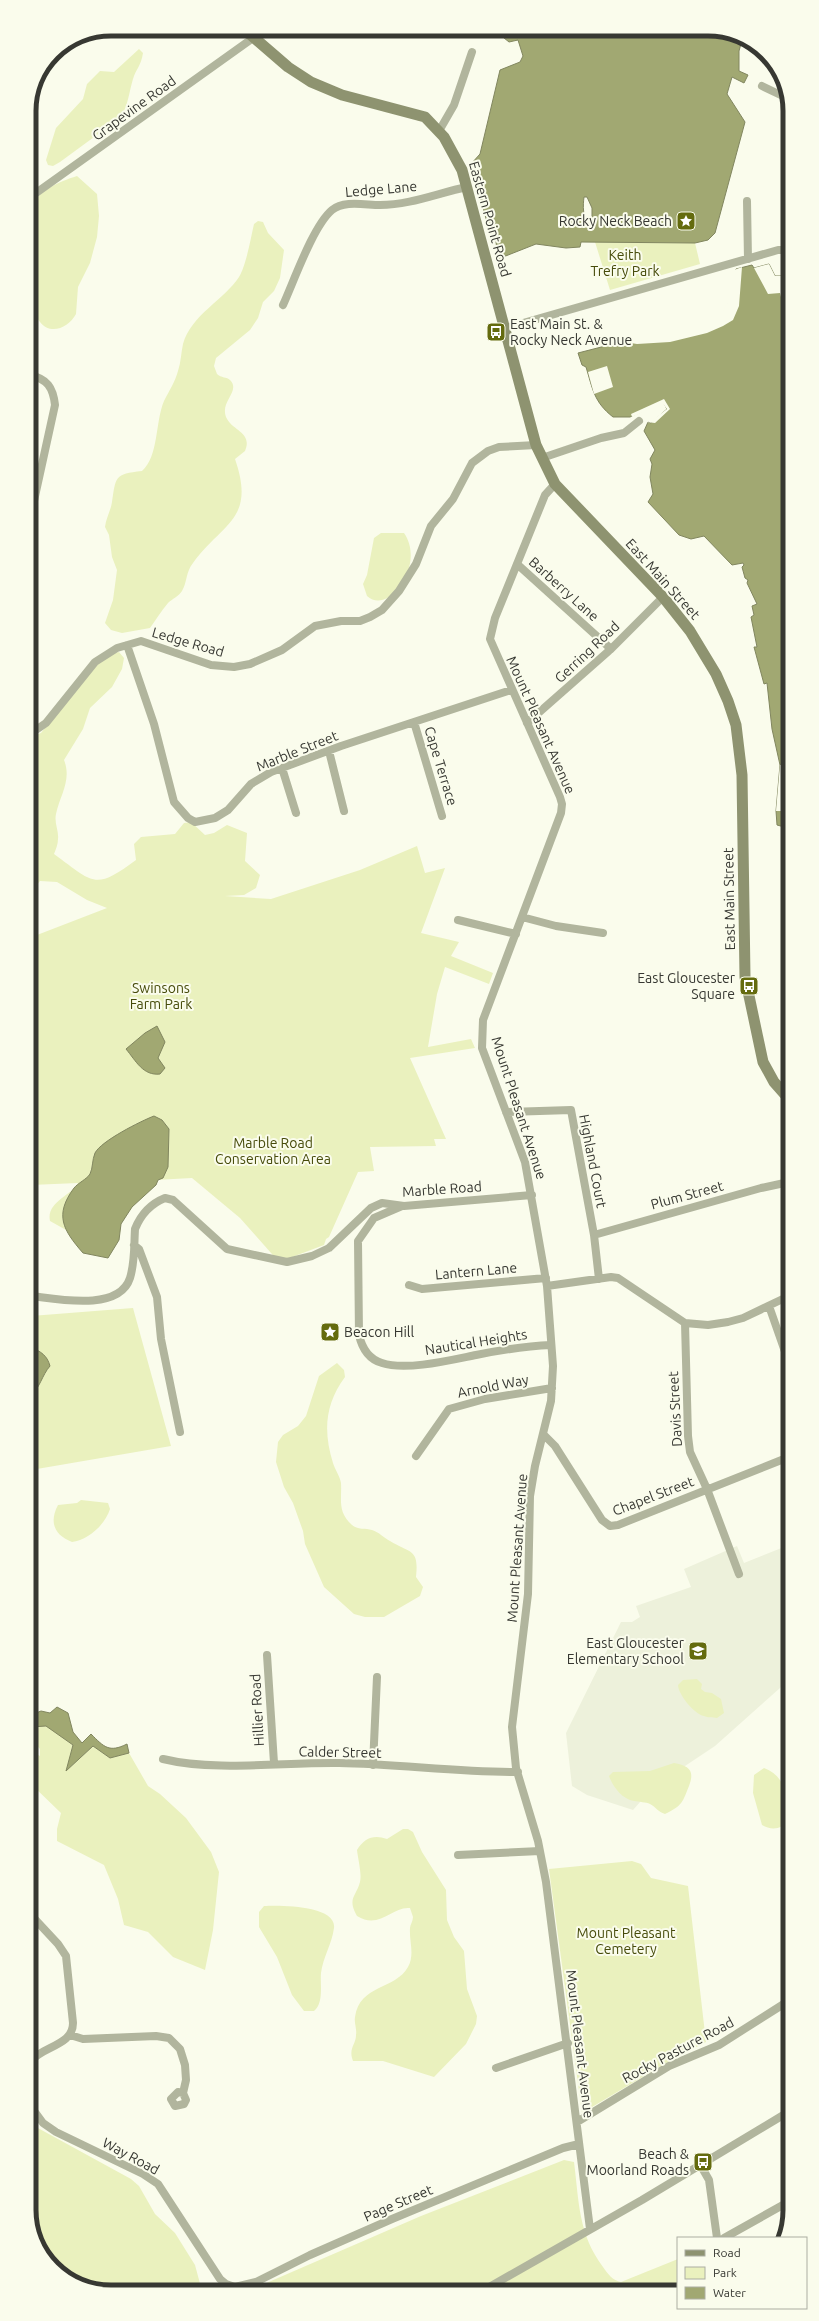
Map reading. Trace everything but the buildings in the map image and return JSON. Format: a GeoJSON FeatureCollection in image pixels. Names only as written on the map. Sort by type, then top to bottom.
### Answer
{"type":"FeatureCollection","features":[{"type":"Feature","properties":{"kind":"main road","name":"Eastern Point Road"},"geometry":{"type":"LineString","coordinates":[[253,38],[288,67],[312,82],[342,95],[424,117],[439,131],[458,160],[506,328]]}},
{"type":"Feature","properties":{"kind":"main road","name":"East Main Street"},"geometry":{"type":"LineString","coordinates":[[506,328],[536,445],[555,484],[663,597],[690,631],[716,674],[736,725],[742,775],[745,977],[762,1062],[774,1082],[783,1093]]}},
{"type":"Feature","properties":{"kind":"street","name":"Grapevine Road"},"geometry":{"type":"LineString","coordinates":[[36,193],[253,38]]}},
{"type":"Feature","properties":{"kind":"street"},"geometry":{"type":"LineString","coordinates":[[439,131],[454,105],[472,52]]}},
{"type":"Feature","properties":{"kind":"street"},"geometry":{"type":"LineString","coordinates":[[762,86],[781,95]]}},
{"type":"Feature","properties":{"kind":"street","name":"Ledge Lane"},"geometry":{"type":"LineString","coordinates":[[283,305],[306,250],[333,209],[345,204],[382,205],[424,199],[440,193],[467,188]]}},
{"type":"Feature","properties":{"kind":"street"},"geometry":{"type":"LineString","coordinates":[[748,200],[748,259]]}},
{"type":"Feature","properties":{"kind":"street"},"geometry":{"type":"LineString","coordinates":[[506,328],[783,249]]}},
{"type":"Feature","properties":{"kind":"street"},"geometry":{"type":"LineString","coordinates":[[36,377],[47,382],[54,392],[55,405],[36,492]]}},
{"type":"Feature","properties":{"kind":"street"},"geometry":{"type":"LineString","coordinates":[[542,458],[601,438],[624,433],[639,421]]}},
{"type":"Feature","properties":{"kind":"street","name":"Ledge Road"},"geometry":{"type":"LineString","coordinates":[[36,730],[46,723],[69,693],[102,656],[127,645],[140,641],[211,665],[234,667],[250,664],[282,650],[315,626],[341,621],[360,621],[370,617],[382,610],[399,591],[416,564],[431,526],[453,499],[472,462],[480,456],[499,447],[536,445]]}},
{"type":"Feature","properties":{"kind":"street","name":"Mount Pleasant Avenue"},"geometry":{"type":"LineString","coordinates":[[555,484],[545,495],[495,618],[490,639],[562,804],[561,813],[483,1020],[481,1036],[482,1048],[525,1162],[547,1282],[552,1388],[530,1496],[528,1594],[512,1727],[518,1772],[540,1851],[546,1882],[568,2043],[590,2229]]}},
{"type":"Feature","properties":{"kind":"street","name":"Barberry Lane"},"geometry":{"type":"LineString","coordinates":[[517,564],[611,649]]}},
{"type":"Feature","properties":{"kind":"street","name":"Gerring Road"},"geometry":{"type":"LineString","coordinates":[[527,723],[611,649],[663,597]]}},
{"type":"Feature","properties":{"kind":"street","name":"Marble Street"},"geometry":{"type":"LineString","coordinates":[[127,645],[154,724],[174,802],[188,818],[195,822],[215,818],[228,810],[251,784],[282,768],[511,690]]}},
{"type":"Feature","properties":{"kind":"street","name":"Cape Terrace"},"geometry":{"type":"LineString","coordinates":[[414,722],[442,816]]}},
{"type":"Feature","properties":{"kind":"street"},"geometry":{"type":"LineString","coordinates":[[329,751],[344,810]]}},
{"type":"Feature","properties":{"kind":"street"},"geometry":{"type":"LineString","coordinates":[[282,768],[296,813]]}},
{"type":"Feature","properties":{"kind":"street"},"geometry":{"type":"LineString","coordinates":[[522,916],[556,926],[603,933]]}},
{"type":"Feature","properties":{"kind":"street"},"geometry":{"type":"LineString","coordinates":[[458,920],[516,934]]}},
{"type":"Feature","properties":{"kind":"street","name":"Highland Court"},"geometry":{"type":"LineString","coordinates":[[506,1112],[572,1110],[594,1235],[599,1279]]}},
{"type":"Feature","properties":{"kind":"street","name":"Plum Street"},"geometry":{"type":"LineString","coordinates":[[594,1235],[761,1188],[783,1183]]}},
{"type":"Feature","properties":{"kind":"street","name":"Marble Road"},"geometry":{"type":"LineString","coordinates":[[36,1296],[87,1301],[112,1297],[125,1287],[130,1279],[135,1229],[142,1215],[157,1201],[166,1198],[173,1200],[227,1249],[288,1262],[312,1256],[329,1248],[371,1208],[382,1203],[404,1206],[532,1195]]}},
{"type":"Feature","properties":{"kind":"street","name":"Nautical Heights"},"geometry":{"type":"LineString","coordinates":[[404,1206],[374,1218],[358,1241],[358,1334],[362,1346],[369,1357],[390,1365],[434,1364],[498,1351],[551,1345]]}},
{"type":"Feature","properties":{"kind":"street"},"geometry":{"type":"LineString","coordinates":[[134,1244],[139,1249],[157,1297],[161,1339],[180,1432]]}},
{"type":"Feature","properties":{"kind":"street","name":"Lantern Lane"},"geometry":{"type":"LineString","coordinates":[[409,1285],[422,1289],[618,1278],[685,1323]]}},
{"type":"Feature","properties":{"kind":"street"},"geometry":{"type":"LineString","coordinates":[[685,1323],[708,1325],[728,1322],[783,1299]]}},
{"type":"Feature","properties":{"kind":"street"},"geometry":{"type":"LineString","coordinates":[[769,1306],[783,1346]]}},
{"type":"Feature","properties":{"kind":"street","name":"Davis Street"},"geometry":{"type":"LineString","coordinates":[[685,1323],[688,1436],[690,1452],[707,1489],[740,1574]]}},
{"type":"Feature","properties":{"kind":"street","name":"Arnold Way"},"geometry":{"type":"LineString","coordinates":[[416,1456],[449,1409],[485,1399],[552,1388]]}},
{"type":"Feature","properties":{"kind":"street","name":"Chapel Street"},"geometry":{"type":"LineString","coordinates":[[543,1434],[555,1446],[602,1520],[610,1526],[618,1525],[783,1459]]}},
{"type":"Feature","properties":{"kind":"street","name":"Hillier Road"},"geometry":{"type":"LineString","coordinates":[[268,1655],[274,1764]]}},
{"type":"Feature","properties":{"kind":"street"},"geometry":{"type":"LineString","coordinates":[[373,1765],[377,1677]]}},
{"type":"Feature","properties":{"kind":"street","name":"Calder Street"},"geometry":{"type":"LineString","coordinates":[[163,1760],[246,1766],[274,1764],[373,1765],[476,1772],[518,1772]]}},
{"type":"Feature","properties":{"kind":"street"},"geometry":{"type":"LineString","coordinates":[[458,1855],[540,1851]]}},
{"type":"Feature","properties":{"kind":"street"},"geometry":{"type":"LineString","coordinates":[[36,1920],[58,1944],[66,1956],[73,2023],[70,2035],[36,2057]]}},
{"type":"Feature","properties":{"kind":"street","name":"Rocky Pasture Road"},"geometry":{"type":"LineString","coordinates":[[577,2122],[669,2066],[719,2045],[783,2004]]}},
{"type":"Feature","properties":{"kind":"street"},"geometry":{"type":"LineString","coordinates":[[70,2035],[83,2039],[156,2036],[169,2038],[180,2049],[185,2065],[186,2080],[183,2093]]}},
{"type":"Feature","properties":{"kind":"street"},"geometry":{"type":"LineString","coordinates":[[496,2068],[568,2043]]}},
{"type":"Feature","properties":{"kind":"street","name":"Way Road"},"geometry":{"type":"LineString","coordinates":[[36,2114],[51,2130],[143,2174],[158,2184],[220,2279],[228,2285]]}},
{"type":"Feature","properties":{"kind":"street"},"geometry":{"type":"LineString","coordinates":[[493,2285],[700,2166],[783,2115]]}},
{"type":"Feature","properties":{"kind":"street","name":"Page Street"},"geometry":{"type":"LineString","coordinates":[[246,2285],[256,2282],[310,2255],[392,2219],[563,2148],[580,2144]]}},
{"type":"Feature","properties":{"kind":"street"},"geometry":{"type":"LineString","coordinates":[[700,2166],[709,2180],[717,2237]]}},
{"type":"Feature","properties":{"kind":"street"},"geometry":{"type":"LineString","coordinates":[[726,2237],[783,2205]]}},
{"type":"Feature","properties":{"kind":"shaded area","name":"East Gloucester Elementary School"},"geometry":{"type":"Polygon","coordinates":[[[737,1546],[744,1563],[783,1547],[783,1685],[715,1746],[667,1778],[648,1793],[633,1810],[587,1795],[572,1786],[566,1733],[621,1622],[632,1622],[640,1617],[636,1606],[691,1587],[684,1569],[737,1546]]]}},
{"type":"Feature","properties":{"kind":"green space"},"geometry":{"type":"Polygon","coordinates":[[[139,49],[143,53],[142,57],[133,79],[125,109],[120,118],[60,162],[53,166],[48,165],[46,160],[56,128],[83,99],[87,84],[100,71],[114,72],[139,49]]]}},
{"type":"Feature","properties":{"kind":"green space"},"geometry":{"type":"Polygon","coordinates":[[[77,176],[97,194],[99,216],[97,237],[90,263],[78,287],[76,314],[69,323],[60,328],[54,329],[44,326],[36,316],[36,198],[63,181],[77,176]]]}},
{"type":"Feature","properties":{"kind":"green space"},"geometry":{"type":"Polygon","coordinates":[[[258,221],[263,222],[268,233],[284,250],[280,278],[274,291],[263,302],[258,318],[250,330],[216,358],[214,366],[217,374],[229,379],[233,384],[232,392],[226,406],[226,417],[229,422],[244,436],[247,445],[245,451],[235,459],[242,495],[239,508],[225,528],[204,549],[193,563],[182,591],[168,603],[150,628],[122,633],[111,630],[105,623],[113,600],[117,570],[112,557],[109,535],[105,527],[114,487],[118,478],[121,476],[142,471],[147,465],[154,448],[161,409],[177,375],[183,344],[187,334],[193,324],[233,285],[239,277],[246,259],[254,224],[258,221]]]}},
{"type":"Feature","properties":{"kind":"green space","name":"Keith Trefry Park"},"geometry":{"type":"Polygon","coordinates":[[[595,242],[695,243],[700,264],[610,290],[595,242]]]}},
{"type":"Feature","properties":{"kind":"green space"},"geometry":{"type":"Polygon","coordinates":[[[381,533],[404,533],[410,545],[411,559],[408,572],[402,584],[394,593],[385,599],[376,600],[367,596],[363,584],[367,575],[374,538],[381,533]]]}},
{"type":"Feature","properties":{"kind":"green space"},"geometry":{"type":"Polygon","coordinates":[[[119,652],[124,658],[122,669],[112,687],[90,708],[83,729],[64,760],[67,774],[56,814],[58,841],[54,854],[86,877],[94,880],[102,879],[122,870],[136,860],[134,844],[141,837],[175,834],[184,823],[191,822],[205,835],[214,833],[227,825],[247,833],[245,861],[260,875],[256,888],[244,895],[225,896],[271,899],[360,870],[417,846],[425,873],[445,868],[421,933],[459,942],[451,956],[493,973],[489,984],[445,967],[437,994],[428,1047],[471,1039],[475,1048],[410,1058],[446,1139],[434,1139],[436,1146],[370,1147],[374,1171],[358,1172],[324,1245],[279,1262],[240,1218],[192,1178],[155,1180],[121,1220],[118,1241],[110,1248],[75,1235],[50,1221],[50,1214],[55,1204],[75,1188],[78,1183],[36,1185],[36,934],[107,908],[87,900],[57,882],[40,881],[36,886],[36,735],[41,733],[97,664],[110,654],[119,652]]]}},
{"type":"Feature","properties":{"kind":"green space"},"geometry":{"type":"Polygon","coordinates":[[[133,1308],[171,1446],[36,1469],[36,1316],[133,1308]]]}},
{"type":"Feature","properties":{"kind":"green space"},"geometry":{"type":"Polygon","coordinates":[[[337,1363],[344,1370],[345,1377],[333,1397],[327,1429],[330,1451],[341,1483],[342,1510],[347,1520],[354,1527],[375,1531],[412,1553],[415,1556],[416,1561],[416,1577],[423,1587],[420,1596],[384,1617],[365,1617],[354,1614],[324,1587],[305,1544],[303,1531],[293,1503],[284,1487],[276,1462],[278,1442],[283,1435],[298,1426],[306,1416],[319,1376],[337,1363]]]}},
{"type":"Feature","properties":{"kind":"green space"},"geometry":{"type":"Polygon","coordinates":[[[81,1500],[108,1503],[110,1509],[104,1521],[95,1531],[78,1541],[72,1542],[57,1532],[54,1522],[55,1511],[58,1505],[77,1503],[81,1500]]]}},
{"type":"Feature","properties":{"kind":"green space"},"geometry":{"type":"Polygon","coordinates":[[[697,1679],[702,1684],[701,1689],[705,1692],[712,1693],[721,1699],[724,1713],[717,1718],[706,1717],[696,1712],[687,1703],[681,1693],[678,1685],[683,1680],[697,1679]]]}},
{"type":"Feature","properties":{"kind":"green space"},"geometry":{"type":"Polygon","coordinates":[[[46,1725],[73,1745],[67,1770],[93,1746],[110,1758],[129,1753],[148,1786],[160,1794],[186,1818],[211,1852],[219,1872],[213,1930],[205,1970],[173,1957],[148,1932],[124,1925],[118,1899],[104,1865],[57,1841],[57,1829],[61,1813],[36,1789],[36,1754],[40,1756],[40,1749],[36,1745],[36,1726],[46,1725]]]}},
{"type":"Feature","properties":{"kind":"green space"},"geometry":{"type":"Polygon","coordinates":[[[674,1763],[687,1767],[691,1772],[691,1781],[679,1806],[665,1814],[650,1804],[626,1798],[616,1788],[609,1776],[613,1772],[650,1771],[674,1763]]]}},
{"type":"Feature","properties":{"kind":"green space"},"geometry":{"type":"Polygon","coordinates":[[[764,1768],[782,1782],[783,1825],[780,1827],[769,1828],[762,1825],[753,1793],[754,1775],[764,1768]]]}},
{"type":"Feature","properties":{"kind":"green space"},"geometry":{"type":"Polygon","coordinates":[[[403,1829],[408,1829],[413,1832],[422,1852],[446,1890],[447,1920],[454,1937],[464,1951],[467,1989],[477,2016],[476,2024],[466,2044],[434,2077],[383,2061],[353,2061],[351,2053],[356,2038],[355,2017],[358,2006],[364,1998],[395,1980],[408,1967],[411,1957],[410,1928],[413,1920],[410,1908],[397,1910],[379,1919],[365,1920],[357,1916],[352,1901],[360,1882],[357,1850],[366,1840],[370,1838],[378,1837],[387,1839],[403,1829]]]}},
{"type":"Feature","properties":{"kind":"green space","name":"Mount Pleasant Cemetery"},"geometry":{"type":"Polygon","coordinates":[[[632,1861],[641,1864],[651,1878],[688,1886],[706,2042],[666,2063],[582,2113],[549,1869],[632,1861]]]}},
{"type":"Feature","properties":{"kind":"green space"},"geometry":{"type":"Polygon","coordinates":[[[264,1906],[294,1906],[306,1908],[326,1915],[332,1920],[334,1928],[333,1934],[321,1973],[321,1993],[319,2003],[314,2011],[304,2011],[292,1995],[277,1957],[259,1927],[259,1912],[264,1906]]]}},
{"type":"Feature","properties":{"kind":"green space"},"geometry":{"type":"Polygon","coordinates":[[[36,2127],[131,2179],[139,2186],[155,2214],[175,2233],[195,2265],[200,2285],[96,2284],[73,2275],[61,2266],[46,2248],[37,2220],[36,2127]]]}},
{"type":"Feature","properties":{"kind":"green space"},"geometry":{"type":"Polygon","coordinates":[[[564,2160],[574,2162],[584,2230],[595,2255],[608,2274],[615,2280],[621,2282],[677,2259],[677,2285],[262,2285],[421,2216],[564,2160]]]}},
{"type":"Feature","properties":{"kind":"water"},"geometry":{"type":"Polygon","coordinates":[[[502,36],[713,36],[741,44],[739,51],[739,71],[748,75],[744,83],[732,77],[727,94],[745,122],[715,233],[708,240],[695,243],[581,242],[580,247],[566,248],[536,244],[498,259],[495,233],[490,233],[471,164],[480,154],[500,70],[520,62],[523,56],[518,40],[509,42],[502,36]],[[584,197],[584,211],[587,221],[590,224],[592,222],[592,208],[587,197],[584,197]]]}},
{"type":"Feature","properties":{"kind":"water"},"geometry":{"type":"Polygon","coordinates":[[[769,264],[775,276],[783,276],[783,827],[777,825],[776,811],[780,765],[772,729],[767,683],[764,684],[754,647],[757,647],[751,617],[754,615],[752,606],[757,604],[747,583],[748,580],[745,578],[742,567],[744,565],[743,563],[732,565],[704,536],[691,539],[679,535],[648,502],[653,494],[650,477],[652,464],[650,459],[655,450],[644,431],[648,422],[651,423],[667,409],[663,402],[630,417],[613,417],[598,401],[586,367],[582,365],[578,353],[718,317],[727,310],[736,269],[752,265],[754,268],[769,264]]]}},
{"type":"Feature","properties":{"kind":"water"},"geometry":{"type":"Polygon","coordinates":[[[157,1026],[165,1042],[158,1058],[165,1068],[160,1074],[154,1074],[149,1073],[140,1067],[126,1049],[145,1033],[157,1026]]]}},
{"type":"Feature","properties":{"kind":"water"},"geometry":{"type":"Polygon","coordinates":[[[154,1116],[162,1120],[169,1129],[168,1167],[163,1178],[158,1180],[156,1185],[132,1207],[121,1224],[119,1240],[108,1258],[83,1253],[70,1237],[64,1222],[64,1206],[68,1198],[74,1188],[90,1174],[95,1153],[99,1148],[113,1137],[154,1116]]]}},
{"type":"Feature","properties":{"kind":"water"},"geometry":{"type":"Polygon","coordinates":[[[36,1350],[43,1354],[50,1366],[36,1390],[36,1350]]]}},
{"type":"Feature","properties":{"kind":"water"},"geometry":{"type":"Polygon","coordinates":[[[57,1707],[68,1713],[73,1732],[82,1743],[91,1734],[107,1747],[116,1748],[127,1744],[129,1753],[110,1758],[93,1746],[66,1771],[73,1745],[46,1726],[36,1727],[36,1713],[41,1711],[50,1713],[57,1707]]]}},
{"type":"Feature","properties":{"kind":"pier"},"geometry":{"type":"Polygon","coordinates":[[[769,264],[775,276],[783,276],[783,297],[781,297],[780,293],[768,294],[754,268],[769,264]]]}},
{"type":"Feature","properties":{"kind":"pier"},"geometry":{"type":"Polygon","coordinates":[[[742,267],[739,306],[733,320],[723,326],[707,333],[670,342],[637,344],[618,341],[618,339],[704,319],[722,312],[727,304],[734,270],[742,267]]]}},
{"type":"Feature","properties":{"kind":"pier"},"geometry":{"type":"Polygon","coordinates":[[[607,366],[613,387],[594,394],[588,372],[607,366]]]}},
{"type":"Feature","properties":{"kind":"pier"},"geometry":{"type":"Polygon","coordinates":[[[664,399],[670,409],[655,423],[646,422],[651,421],[667,409],[663,404],[632,417],[631,414],[664,399]]]}},
{"type":"Feature","properties":{"kind":"pier"},"geometry":{"type":"Polygon","coordinates":[[[780,765],[783,765],[783,811],[776,811],[780,765]]]}},
{"type":"Feature","properties":{"kind":"pier"},"geometry":{"type":"Polygon","coordinates":[[[783,990],[783,1064],[764,999],[783,990]]]}},
{"type":"Feature","properties":{"kind":"place","name":"Rocky Neck Beach"},"geometry":{"type":"Point","coordinates":[686,221]}},
{"type":"Feature","properties":{"kind":"place","name":"East Main St. & Rocky Neck Avenue"},"geometry":{"type":"Point","coordinates":[496,332]}},
{"type":"Feature","properties":{"kind":"place","name":"East Gloucester Square"},"geometry":{"type":"Point","coordinates":[749,986]}},
{"type":"Feature","properties":{"kind":"place","name":"Beacon Hill"},"geometry":{"type":"Point","coordinates":[330,1332]}},
{"type":"Feature","properties":{"kind":"place","name":"East Gloucester Elementary School"},"geometry":{"type":"Point","coordinates":[698,1651]}},
{"type":"Feature","properties":{"kind":"place","name":"Beach & Moorland Roads"},"geometry":{"type":"Point","coordinates":[703,2162]}},
{"type":"Feature","properties":{"kind":"park label","name":"Swinsons Farm Park"},"geometry":{"type":"Point","coordinates":[161,996]}},
{"type":"Feature","properties":{"kind":"park label","name":"Marble Road Conservation Area"},"geometry":{"type":"Point","coordinates":[273,1152]}}]}
